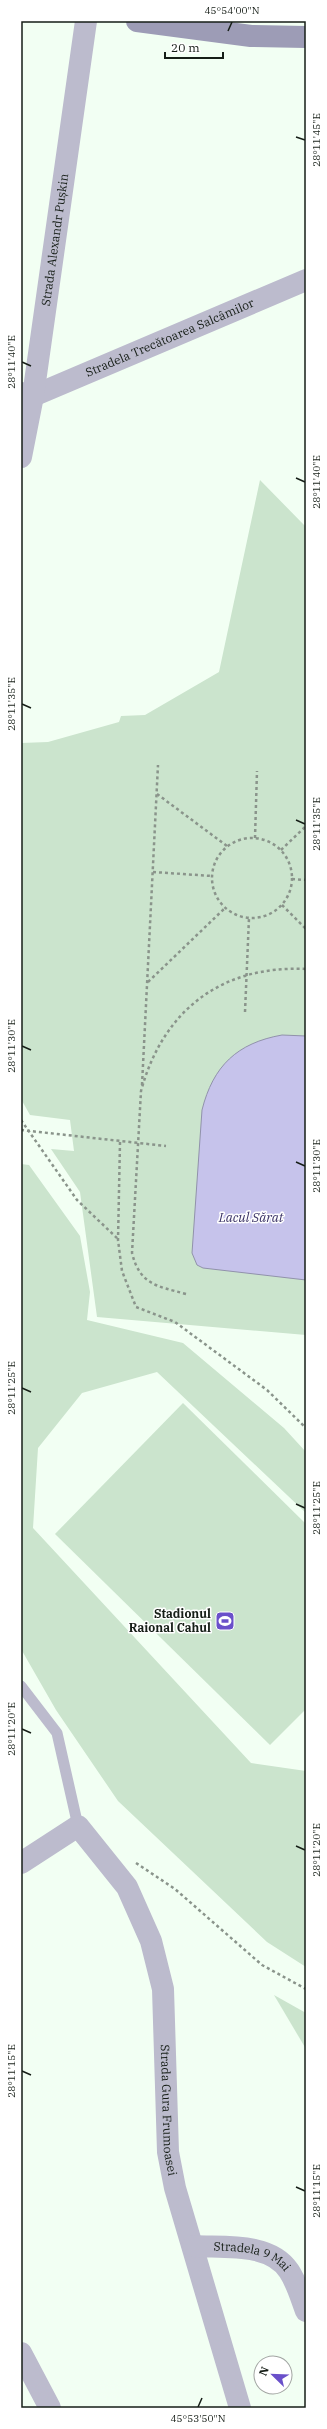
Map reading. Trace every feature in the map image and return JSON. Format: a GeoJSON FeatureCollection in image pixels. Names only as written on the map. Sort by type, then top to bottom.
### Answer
{"type":"FeatureCollection","features":[{"type":"Feature","properties":{"kind":"main road"},"geometry":{"type":"LineString","coordinates":[[137,21],[251,36],[306,37]]}},
{"type":"Feature","properties":{"kind":"street","name":"Strada Alexandr Pușkin"},"geometry":{"type":"LineString","coordinates":[[21,457],[27,394],[86,21]]}},
{"type":"Feature","properties":{"kind":"street","name":"Stradela Trecătoarea Salcâmilor"},"geometry":{"type":"LineString","coordinates":[[27,394],[306,280]]}},
{"type":"Feature","properties":{"kind":"street"},"geometry":{"type":"LineString","coordinates":[[21,1864],[78,1826]]}},
{"type":"Feature","properties":{"kind":"street","name":"Strada Gura Frumoasei"},"geometry":{"type":"LineString","coordinates":[[78,1826],[127,1887],[151,1941],[163,1989],[168,2152],[175,2188],[240,2408]]}},
{"type":"Feature","properties":{"kind":"street","name":"Stradela 9 Mai"},"geometry":{"type":"LineString","coordinates":[[193,2246],[254,2250],[272,2255],[289,2271],[306,2311]]}},
{"type":"Feature","properties":{"kind":"street"},"geometry":{"type":"LineString","coordinates":[[21,2353],[50,2408]]}},
{"type":"Feature","properties":{"kind":"lane"},"geometry":{"type":"LineString","coordinates":[[21,1686],[57,1733],[78,1826]]}},
{"type":"Feature","properties":{"kind":"path"},"geometry":{"type":"LineString","coordinates":[[158,765],[132,1253],[135,1267],[143,1278],[153,1285],[186,1294]]}},
{"type":"Feature","properties":{"kind":"path"},"geometry":{"type":"LineString","coordinates":[[255,838],[257,771]]}},
{"type":"Feature","properties":{"kind":"path"},"geometry":{"type":"LineString","coordinates":[[156,794],[227,846]]}},
{"type":"Feature","properties":{"kind":"path"},"geometry":{"type":"LineString","coordinates":[[281,850],[306,826]]}},
{"type":"Feature","properties":{"kind":"path"},"geometry":{"type":"LineString","coordinates":[[255,838],[269,842],[281,850],[289,863],[292,879],[290,892],[282,905],[270,914],[250,918],[242,917],[225,908],[218,900],[212,886],[212,876],[217,857],[227,846],[240,839],[255,838]]}},
{"type":"Feature","properties":{"kind":"path"},"geometry":{"type":"LineString","coordinates":[[153,872],[212,876]]}},
{"type":"Feature","properties":{"kind":"path"},"geometry":{"type":"LineString","coordinates":[[292,879],[306,880]]}},
{"type":"Feature","properties":{"kind":"path"},"geometry":{"type":"LineString","coordinates":[[282,905],[306,929]]}},
{"type":"Feature","properties":{"kind":"path"},"geometry":{"type":"LineString","coordinates":[[147,983],[225,908]]}},
{"type":"Feature","properties":{"kind":"path"},"geometry":{"type":"LineString","coordinates":[[245,1012],[250,918]]}},
{"type":"Feature","properties":{"kind":"path"},"geometry":{"type":"LineString","coordinates":[[141,1092],[147,1070],[156,1049],[169,1029],[184,1012],[201,997],[220,985],[247,975],[279,969],[306,969]]}},
{"type":"Feature","properties":{"kind":"path"},"geometry":{"type":"LineString","coordinates":[[21,1120],[27,1131],[77,1200],[118,1240]]}},
{"type":"Feature","properties":{"kind":"path"},"geometry":{"type":"LineString","coordinates":[[21,1130],[138,1145],[166,1146]]}},
{"type":"Feature","properties":{"kind":"path"},"geometry":{"type":"LineString","coordinates":[[120,1142],[118,1240],[122,1271],[136,1307],[175,1322],[267,1390],[306,1428]]}},
{"type":"Feature","properties":{"kind":"path"},"geometry":{"type":"LineString","coordinates":[[130,1860],[175,1889],[262,1965],[306,1988]]}},
{"type":"Feature","properties":{"kind":"green space"},"geometry":{"type":"Polygon","coordinates":[[[260,480],[306,527],[306,1335],[97,1317],[80,1192],[51,1149],[74,1151],[70,1120],[30,1115],[21,1099],[21,743],[48,742],[119,722],[121,716],[145,715],[219,672],[260,480]]]}},
{"type":"Feature","properties":{"kind":"green space"},"geometry":{"type":"Polygon","coordinates":[[[21,1164],[29,1165],[80,1236],[90,1292],[87,1320],[183,1343],[284,1428],[306,1452],[306,1513],[157,1372],[82,1393],[38,1448],[33,1528],[251,1763],[306,1771],[306,1967],[267,1942],[118,1801],[56,1710],[21,1649],[21,1164]]]}},
{"type":"Feature","properties":{"kind":"green space","name":"Stadionul Raional Cahul"},"geometry":{"type":"Polygon","coordinates":[[[183,1403],[306,1524],[306,1709],[270,1745],[55,1534],[183,1403]]]}},
{"type":"Feature","properties":{"kind":"green space"},"geometry":{"type":"Polygon","coordinates":[[[274,1995],[306,2013],[306,2049],[274,1995]]]}},
{"type":"Feature","properties":{"kind":"water","name":"Lacul Sărat"},"geometry":{"type":"Polygon","coordinates":[[[282,1035],[306,1036],[306,1280],[203,1268],[197,1265],[192,1253],[202,1110],[207,1094],[220,1069],[229,1059],[252,1044],[282,1035]]]}},
{"type":"Feature","properties":{"kind":"place","name":"Stadionul Raional Cahul"},"geometry":{"type":"Point","coordinates":[225,1621]}}]}
